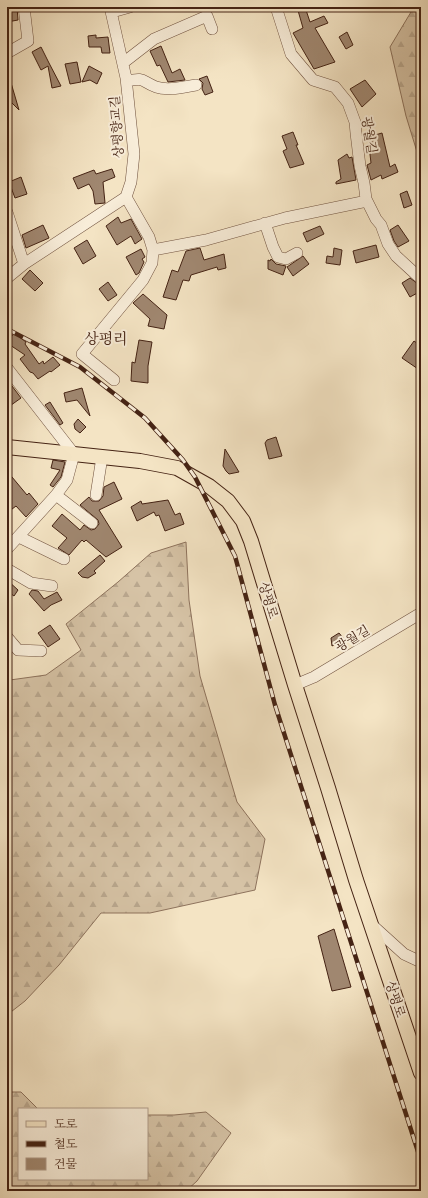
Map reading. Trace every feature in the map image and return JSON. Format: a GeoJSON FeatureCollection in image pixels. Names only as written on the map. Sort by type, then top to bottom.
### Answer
{"type":"FeatureCollection","features":[{"type":"Feature","properties":{"kind":"main road","name":"상평로"},"geometry":{"type":"LineString","coordinates":[[7,447],[140,461],[177,468],[209,486],[228,501],[243,521],[251,542],[356,880],[421,1073]]}},
{"type":"Feature","properties":{"kind":"street"},"geometry":{"type":"LineString","coordinates":[[7,54],[28,41],[24,7]]}},
{"type":"Feature","properties":{"kind":"street"},"geometry":{"type":"LineString","coordinates":[[111,9],[130,7]]}},
{"type":"Feature","properties":{"kind":"street","name":"광월길"},"geometry":{"type":"LineString","coordinates":[[276,7],[291,54],[313,80],[335,87],[348,103],[355,122],[356,139],[367,201],[376,219],[381,225],[388,244],[396,256],[421,279]]}},
{"type":"Feature","properties":{"kind":"street","name":"상평향교길"},"geometry":{"type":"LineString","coordinates":[[111,9],[126,81],[134,154],[131,182],[126,197]]}},
{"type":"Feature","properties":{"kind":"street"},"geometry":{"type":"LineString","coordinates":[[123,63],[154,40],[207,16],[212,29]]}},
{"type":"Feature","properties":{"kind":"street"},"geometry":{"type":"LineString","coordinates":[[126,81],[138,78],[145,80],[156,87],[169,89],[196,86]]}},
{"type":"Feature","properties":{"kind":"street"},"geometry":{"type":"LineString","coordinates":[[7,278],[24,264],[126,197],[149,237],[153,250],[152,263],[143,280],[82,354],[114,380]]}},
{"type":"Feature","properties":{"kind":"street"},"geometry":{"type":"LineString","coordinates":[[153,250],[206,240],[285,218],[367,201]]}},
{"type":"Feature","properties":{"kind":"street"},"geometry":{"type":"LineString","coordinates":[[7,212],[24,264]]}},
{"type":"Feature","properties":{"kind":"street"},"geometry":{"type":"LineString","coordinates":[[266,223],[273,247],[278,256],[286,259],[297,253]]}},
{"type":"Feature","properties":{"kind":"street"},"geometry":{"type":"LineString","coordinates":[[7,368],[74,454],[67,480],[56,495],[7,549]]}},
{"type":"Feature","properties":{"kind":"street"},"geometry":{"type":"LineString","coordinates":[[96,494],[102,457]]}},
{"type":"Feature","properties":{"kind":"street"},"geometry":{"type":"LineString","coordinates":[[56,495],[92,523]]}},
{"type":"Feature","properties":{"kind":"street"},"geometry":{"type":"LineString","coordinates":[[19,537],[64,559]]}},
{"type":"Feature","properties":{"kind":"street"},"geometry":{"type":"LineString","coordinates":[[7,570],[31,583],[52,586]]}},
{"type":"Feature","properties":{"kind":"street","name":"광월길"},"geometry":{"type":"LineString","coordinates":[[295,685],[314,677],[421,613]]}},
{"type":"Feature","properties":{"kind":"street"},"geometry":{"type":"LineString","coordinates":[[7,637],[18,650],[41,650]]}},
{"type":"Feature","properties":{"kind":"street","name":"상평로"},"geometry":{"type":"LineString","coordinates":[[372,925],[404,954],[421,962]]}},
{"type":"Feature","properties":{"kind":"green space"},"geometry":{"type":"Polygon","coordinates":[[[414,7],[421,7],[421,165],[406,116],[390,47],[414,7]]]}},
{"type":"Feature","properties":{"kind":"green space"},"geometry":{"type":"Polygon","coordinates":[[[186,542],[189,600],[200,676],[237,802],[265,839],[255,890],[150,913],[101,913],[59,965],[25,1001],[7,1015],[7,685],[10,680],[46,675],[81,650],[66,624],[151,553],[186,542]]]}},
{"type":"Feature","properties":{"kind":"green space"},"geometry":{"type":"Polygon","coordinates":[[[7,1092],[21,1092],[37,1108],[18,1108],[18,1180],[148,1180],[148,1115],[174,1115],[206,1112],[231,1133],[197,1181],[186,1191],[7,1191],[7,1092]]]}},
{"type":"Feature","properties":{"kind":"building"},"geometry":{"type":"Polygon","coordinates":[[[7,7],[17,7],[18,20],[7,22],[7,7]]]}},
{"type":"Feature","properties":{"kind":"building"},"geometry":{"type":"Polygon","coordinates":[[[297,7],[305,7],[310,22],[324,16],[328,23],[315,28],[335,62],[314,69],[293,33],[303,28],[297,7]]]}},
{"type":"Feature","properties":{"kind":"building"},"geometry":{"type":"Polygon","coordinates":[[[347,32],[353,45],[346,49],[339,37],[347,32]]]}},
{"type":"Feature","properties":{"kind":"building"},"geometry":{"type":"Polygon","coordinates":[[[96,35],[96,38],[108,37],[110,53],[102,53],[101,47],[89,47],[88,36],[96,35]]]}},
{"type":"Feature","properties":{"kind":"building"},"geometry":{"type":"Polygon","coordinates":[[[161,46],[172,73],[180,69],[185,80],[168,82],[160,65],[157,66],[150,51],[161,46]]]}},
{"type":"Feature","properties":{"kind":"building"},"geometry":{"type":"Polygon","coordinates":[[[41,47],[61,86],[52,88],[48,66],[41,70],[32,52],[41,47]]]}},
{"type":"Feature","properties":{"kind":"building"},"geometry":{"type":"Polygon","coordinates":[[[77,62],[81,82],[70,84],[65,64],[77,62]]]}},
{"type":"Feature","properties":{"kind":"building"},"geometry":{"type":"Polygon","coordinates":[[[89,66],[102,73],[97,84],[90,80],[82,82],[89,66]]]}},
{"type":"Feature","properties":{"kind":"building"},"geometry":{"type":"Polygon","coordinates":[[[9,76],[19,110],[7,98],[7,77],[9,76]]]}},
{"type":"Feature","properties":{"kind":"building"},"geometry":{"type":"Polygon","coordinates":[[[207,76],[213,92],[205,95],[202,89],[203,83],[199,79],[207,76]]]}},
{"type":"Feature","properties":{"kind":"building"},"geometry":{"type":"Polygon","coordinates":[[[365,80],[376,94],[362,107],[350,89],[365,80]]]}},
{"type":"Feature","properties":{"kind":"building"},"geometry":{"type":"Polygon","coordinates":[[[293,132],[298,145],[296,145],[304,164],[290,168],[283,151],[287,149],[282,136],[293,132]]]}},
{"type":"Feature","properties":{"kind":"building"},"geometry":{"type":"Polygon","coordinates":[[[382,133],[390,167],[395,164],[398,172],[382,179],[381,175],[371,180],[367,165],[371,163],[368,137],[382,133]]]}},
{"type":"Feature","properties":{"kind":"building"},"geometry":{"type":"Polygon","coordinates":[[[347,154],[349,158],[352,157],[356,180],[336,184],[336,182],[341,179],[338,160],[347,154]]]}},
{"type":"Feature","properties":{"kind":"building"},"geometry":{"type":"Polygon","coordinates":[[[112,169],[115,177],[103,182],[105,203],[95,204],[93,191],[89,184],[78,189],[73,178],[94,170],[96,174],[112,169]]]}},
{"type":"Feature","properties":{"kind":"building"},"geometry":{"type":"Polygon","coordinates":[[[21,177],[27,194],[15,198],[9,182],[21,177]]]}},
{"type":"Feature","properties":{"kind":"building"},"geometry":{"type":"Polygon","coordinates":[[[407,191],[412,205],[404,208],[400,194],[407,191]]]}},
{"type":"Feature","properties":{"kind":"building"},"geometry":{"type":"Polygon","coordinates":[[[118,217],[121,223],[131,219],[142,239],[135,244],[131,236],[117,245],[106,226],[118,217]]]}},
{"type":"Feature","properties":{"kind":"building"},"geometry":{"type":"Polygon","coordinates":[[[43,225],[49,238],[26,248],[22,235],[43,225]]]}},
{"type":"Feature","properties":{"kind":"building"},"geometry":{"type":"Polygon","coordinates":[[[398,225],[409,241],[398,247],[390,230],[398,225]]]}},
{"type":"Feature","properties":{"kind":"building"},"geometry":{"type":"Polygon","coordinates":[[[320,226],[324,234],[307,242],[303,233],[320,226]]]}},
{"type":"Feature","properties":{"kind":"building"},"geometry":{"type":"Polygon","coordinates":[[[87,240],[96,256],[83,264],[74,248],[87,240]]]}},
{"type":"Feature","properties":{"kind":"building"},"geometry":{"type":"Polygon","coordinates":[[[376,245],[379,257],[356,263],[353,251],[376,245]]]}},
{"type":"Feature","properties":{"kind":"building"},"geometry":{"type":"Polygon","coordinates":[[[200,248],[204,260],[224,254],[226,268],[218,270],[217,267],[191,275],[189,281],[183,280],[176,300],[163,297],[172,270],[178,272],[186,251],[200,248]]]}},
{"type":"Feature","properties":{"kind":"building"},"geometry":{"type":"Polygon","coordinates":[[[334,248],[342,250],[340,265],[326,263],[327,256],[333,257],[334,248]]]}},
{"type":"Feature","properties":{"kind":"building"},"geometry":{"type":"Polygon","coordinates":[[[141,249],[145,257],[142,259],[144,262],[139,273],[136,275],[126,257],[141,249]]]}},
{"type":"Feature","properties":{"kind":"building"},"geometry":{"type":"Polygon","coordinates":[[[303,256],[309,264],[293,276],[287,267],[303,256]]]}},
{"type":"Feature","properties":{"kind":"building"},"geometry":{"type":"Polygon","coordinates":[[[271,259],[276,264],[286,266],[283,275],[268,269],[268,260],[270,261],[271,259]]]}},
{"type":"Feature","properties":{"kind":"building"},"geometry":{"type":"Polygon","coordinates":[[[30,270],[43,283],[35,291],[22,279],[30,270]]]}},
{"type":"Feature","properties":{"kind":"building"},"geometry":{"type":"Polygon","coordinates":[[[410,278],[421,286],[421,291],[410,297],[402,283],[410,278]]]}},
{"type":"Feature","properties":{"kind":"building"},"geometry":{"type":"Polygon","coordinates":[[[108,282],[117,295],[108,301],[99,289],[108,282]]]}},
{"type":"Feature","properties":{"kind":"building"},"geometry":{"type":"Polygon","coordinates":[[[143,294],[167,315],[164,329],[148,326],[150,319],[133,303],[143,294]]]}},
{"type":"Feature","properties":{"kind":"building"},"geometry":{"type":"Polygon","coordinates":[[[14,333],[26,342],[25,344],[39,364],[43,361],[44,364],[53,357],[60,365],[38,379],[33,373],[30,372],[20,359],[25,355],[7,343],[14,333]]]}},
{"type":"Feature","properties":{"kind":"building"},"geometry":{"type":"Polygon","coordinates":[[[139,340],[152,342],[148,366],[148,383],[131,381],[132,362],[135,363],[139,340]]]}},
{"type":"Feature","properties":{"kind":"building"},"geometry":{"type":"Polygon","coordinates":[[[414,341],[421,346],[421,371],[402,358],[414,341]]]}},
{"type":"Feature","properties":{"kind":"building"},"geometry":{"type":"Polygon","coordinates":[[[12,386],[21,398],[7,408],[7,390],[12,386]]]}},
{"type":"Feature","properties":{"kind":"building"},"geometry":{"type":"Polygon","coordinates":[[[82,388],[90,416],[77,400],[66,402],[64,393],[82,388]]]}},
{"type":"Feature","properties":{"kind":"building"},"geometry":{"type":"Polygon","coordinates":[[[50,402],[63,423],[60,425],[45,405],[50,402]]]}},
{"type":"Feature","properties":{"kind":"building"},"geometry":{"type":"Polygon","coordinates":[[[78,419],[86,427],[80,433],[75,429],[74,424],[78,419]]]}},
{"type":"Feature","properties":{"kind":"building"},"geometry":{"type":"Polygon","coordinates":[[[276,437],[282,456],[269,459],[265,443],[267,440],[276,437]]]}},
{"type":"Feature","properties":{"kind":"building"},"geometry":{"type":"Polygon","coordinates":[[[225,449],[239,472],[229,474],[226,471],[223,466],[225,449]]]}},
{"type":"Feature","properties":{"kind":"building"},"geometry":{"type":"Polygon","coordinates":[[[53,460],[65,462],[61,477],[53,487],[50,485],[60,470],[51,468],[53,460]]]}},
{"type":"Feature","properties":{"kind":"building"},"geometry":{"type":"Polygon","coordinates":[[[7,471],[27,495],[29,493],[38,504],[26,517],[16,506],[7,513],[7,471]]]}},
{"type":"Feature","properties":{"kind":"building"},"geometry":{"type":"Polygon","coordinates":[[[114,482],[122,499],[99,510],[122,547],[106,557],[86,540],[84,542],[82,540],[69,555],[58,548],[67,538],[52,526],[62,514],[80,530],[84,525],[91,530],[95,529],[99,524],[98,520],[80,505],[89,497],[92,501],[99,501],[103,496],[104,487],[114,482]]]}},
{"type":"Feature","properties":{"kind":"building"},"geometry":{"type":"Polygon","coordinates":[[[168,500],[175,515],[180,513],[184,524],[165,531],[159,515],[156,516],[154,512],[137,521],[131,507],[141,501],[142,504],[168,500]]]}},
{"type":"Feature","properties":{"kind":"building"},"geometry":{"type":"Polygon","coordinates":[[[100,555],[105,561],[94,571],[96,573],[88,578],[82,577],[78,573],[100,555]]]}},
{"type":"Feature","properties":{"kind":"building"},"geometry":{"type":"Polygon","coordinates":[[[7,580],[18,590],[14,596],[7,591],[7,580]]]}},
{"type":"Feature","properties":{"kind":"building"},"geometry":{"type":"Polygon","coordinates":[[[32,590],[38,591],[44,599],[57,592],[62,600],[51,605],[44,611],[29,594],[32,590]]]}},
{"type":"Feature","properties":{"kind":"building"},"geometry":{"type":"Polygon","coordinates":[[[50,625],[60,639],[48,647],[38,633],[50,625]]]}},
{"type":"Feature","properties":{"kind":"building"},"geometry":{"type":"Polygon","coordinates":[[[339,633],[344,639],[332,646],[331,638],[339,633]]]}},
{"type":"Feature","properties":{"kind":"building"},"geometry":{"type":"Polygon","coordinates":[[[334,929],[351,987],[332,991],[318,936],[334,929]]]}},
{"type":"Feature","properties":{"kind":"railway"},"geometry":{"type":"LineString","coordinates":[[7,329],[80,367],[145,418],[183,460],[195,477],[235,556],[275,705],[421,1161]]}},
{"type":"Feature","properties":{"kind":"district","name":"상평리"},"geometry":{"type":"Point","coordinates":[106,339]}}]}
